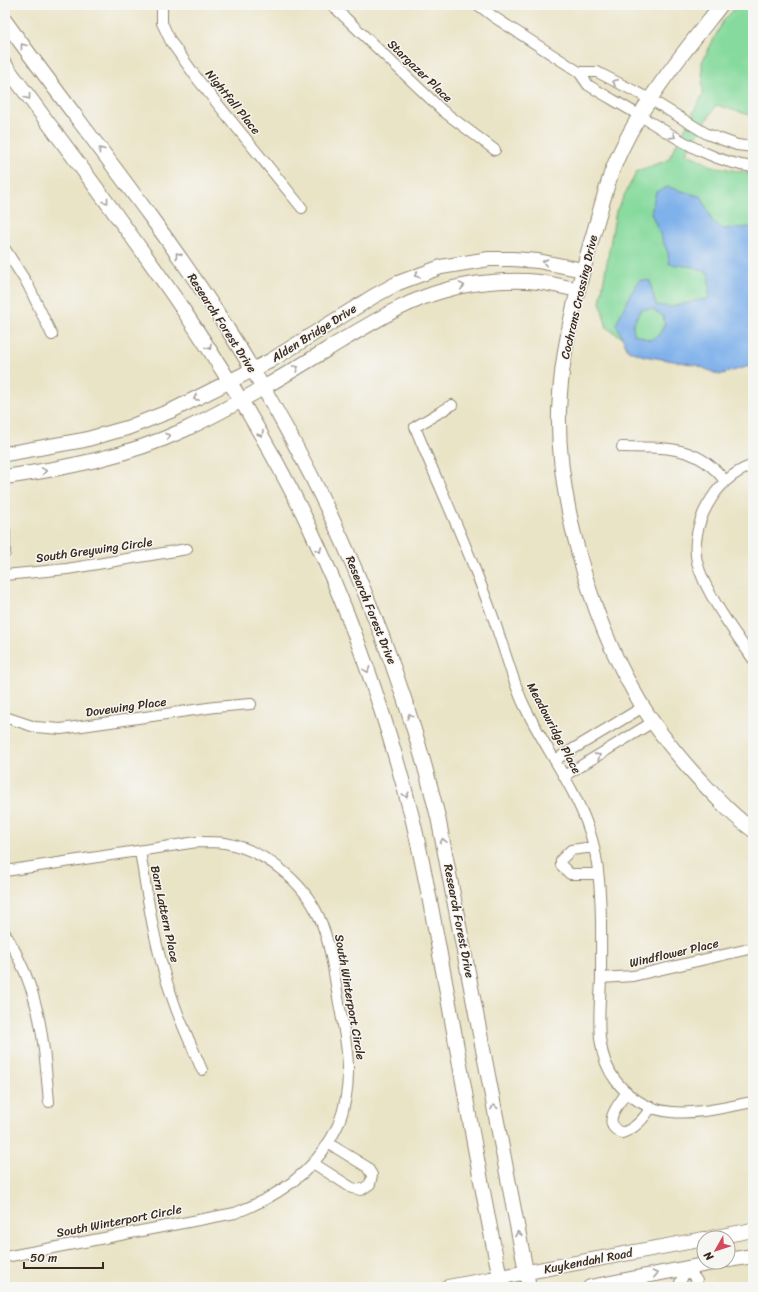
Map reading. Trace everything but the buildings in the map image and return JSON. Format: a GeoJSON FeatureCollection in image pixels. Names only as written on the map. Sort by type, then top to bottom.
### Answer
{"type":"FeatureCollection","features":[{"type":"Feature","properties":{"kind":"main road","name":"Cochrans Crossing Drive"},"geometry":{"type":"LineString","coordinates":[[721,5],[650,99],[640,115],[613,170],[578,290],[563,365],[560,410],[563,474],[577,547],[590,592],[612,651],[643,707],[671,748],[712,793],[753,830]]}},
{"type":"Feature","properties":{"kind":"main road","name":"Research Forest Drive"},"geometry":{"type":"LineString","coordinates":[[5,21],[186,266],[253,370],[293,439],[332,516],[361,580],[398,677],[421,751],[446,852],[529,1287]]}},
{"type":"Feature","properties":{"kind":"main road","name":"Research Forest Drive"},"geometry":{"type":"LineString","coordinates":[[5,65],[165,282],[230,380],[270,450],[312,534],[373,685],[403,785],[431,907],[501,1282]]}},
{"type":"Feature","properties":{"kind":"main road","name":"Alden Bridge Drive"},"geometry":{"type":"LineString","coordinates":[[5,454],[84,440],[127,428],[173,410],[270,361],[374,296],[398,283],[441,267],[489,259],[513,259],[538,261],[583,270]]}},
{"type":"Feature","properties":{"kind":"main road","name":"Alden Bridge Drive"},"geometry":{"type":"LineString","coordinates":[[5,477],[50,470],[136,448],[184,430],[241,400],[388,314],[428,295],[441,291],[492,282],[538,282],[578,290]]}},
{"type":"Feature","properties":{"kind":"main road"},"geometry":{"type":"LineString","coordinates":[[736,1233],[753,1230]]}},
{"type":"Feature","properties":{"kind":"main road","name":"Kuykendahl Road"},"geometry":{"type":"LineString","coordinates":[[448,1287],[501,1282],[526,1273],[696,1241]]}},
{"type":"Feature","properties":{"kind":"main road"},"geometry":{"type":"LineString","coordinates":[[736,1259],[753,1256]]}},
{"type":"Feature","properties":{"kind":"main road"},"geometry":{"type":"LineString","coordinates":[[590,1287],[696,1266]]}},
{"type":"Feature","properties":{"kind":"street","name":"Nightfall Place"},"geometry":{"type":"LineString","coordinates":[[162,5],[162,24],[171,42],[199,81],[302,208]]}},
{"type":"Feature","properties":{"kind":"street","name":"Stargazer Place"},"geometry":{"type":"LineString","coordinates":[[332,5],[443,111],[495,150]]}},
{"type":"Feature","properties":{"kind":"street"},"geometry":{"type":"LineString","coordinates":[[478,5],[494,18],[579,72],[588,85],[640,115],[690,147],[739,166],[753,168]]}},
{"type":"Feature","properties":{"kind":"street"},"geometry":{"type":"LineString","coordinates":[[579,72],[597,72],[650,99],[707,134],[736,145],[753,147]]}},
{"type":"Feature","properties":{"kind":"street"},"geometry":{"type":"LineString","coordinates":[[5,249],[28,285],[52,335]]}},
{"type":"Feature","properties":{"kind":"street","name":"Meadowridge Place"},"geometry":{"type":"LineString","coordinates":[[452,405],[415,427],[455,517],[523,702],[564,776],[588,826],[594,847],[598,874],[601,978],[599,1022],[602,1051],[607,1065],[615,1080],[626,1091],[651,1107],[681,1114],[753,1102]]}},
{"type":"Feature","properties":{"kind":"street"},"geometry":{"type":"LineString","coordinates":[[622,447],[671,449],[690,453],[715,467],[725,480]]}},
{"type":"Feature","properties":{"kind":"street"},"geometry":{"type":"LineString","coordinates":[[753,465],[737,471],[725,480],[711,498],[700,521],[697,536],[697,561],[709,591],[753,659]]}},
{"type":"Feature","properties":{"kind":"street"},"geometry":{"type":"LineString","coordinates":[[5,531],[5,553]]}},
{"type":"Feature","properties":{"kind":"street","name":"South Greywing Circle"},"geometry":{"type":"LineString","coordinates":[[5,575],[67,569],[187,549]]}},
{"type":"Feature","properties":{"kind":"street","name":"Dovewing Place"},"geometry":{"type":"LineString","coordinates":[[5,717],[35,727],[61,729],[215,707],[252,704]]}},
{"type":"Feature","properties":{"kind":"street"},"geometry":{"type":"LineString","coordinates":[[555,760],[643,707]]}},
{"type":"Feature","properties":{"kind":"street"},"geometry":{"type":"LineString","coordinates":[[564,776],[653,722]]}},
{"type":"Feature","properties":{"kind":"street","name":"South Winterport Circle"},"geometry":{"type":"LineString","coordinates":[[5,871],[140,852],[198,842],[225,843],[262,858],[286,873],[313,905],[320,918],[330,950],[349,1063],[349,1076],[344,1109],[328,1143],[313,1164],[289,1186],[276,1195],[235,1213],[5,1257]]}},
{"type":"Feature","properties":{"kind":"street"},"geometry":{"type":"LineString","coordinates":[[594,847],[571,850],[562,860],[561,865],[570,874],[598,874]]}},
{"type":"Feature","properties":{"kind":"street","name":"Barn Lattern Place"},"geometry":{"type":"LineString","coordinates":[[140,852],[155,937],[162,965],[172,997],[202,1070]]}},
{"type":"Feature","properties":{"kind":"street"},"geometry":{"type":"LineString","coordinates":[[5,933],[24,968],[38,1009],[43,1034],[49,1102]]}},
{"type":"Feature","properties":{"kind":"street","name":"Windflower Place"},"geometry":{"type":"LineString","coordinates":[[601,978],[634,976],[753,948]]}},
{"type":"Feature","properties":{"kind":"street"},"geometry":{"type":"LineString","coordinates":[[626,1091],[614,1110],[611,1118],[612,1125],[615,1130],[622,1133],[629,1130],[645,1116],[651,1107]]}},
{"type":"Feature","properties":{"kind":"street"},"geometry":{"type":"LineString","coordinates":[[313,1164],[352,1188],[361,1190],[370,1184],[372,1175],[366,1167],[328,1143]]}},
{"type":"Feature","properties":{"kind":"street"},"geometry":{"type":"LineString","coordinates":[[680,1287],[680,1283],[687,1267],[697,1280],[698,1287]]}},
{"type":"Feature","properties":{"kind":"green space"},"geometry":{"type":"Polygon","coordinates":[[[738,5],[753,5],[753,116],[716,105],[686,153],[712,166],[753,174],[753,298],[654,346],[631,343],[607,328],[600,302],[616,211],[637,171],[668,160],[703,94],[702,62],[723,21],[738,5]]]}},
{"type":"Feature","properties":{"kind":"water"},"geometry":{"type":"Polygon","coordinates":[[[668,187],[702,197],[712,221],[723,229],[753,227],[753,315],[750,327],[753,332],[753,365],[719,375],[697,365],[644,356],[628,350],[616,324],[631,293],[640,280],[650,281],[656,305],[670,307],[709,298],[709,274],[695,267],[669,264],[668,253],[651,213],[656,192],[668,187]],[[641,309],[633,325],[634,334],[650,340],[659,335],[665,323],[663,316],[652,309],[641,309]]]}}]}
